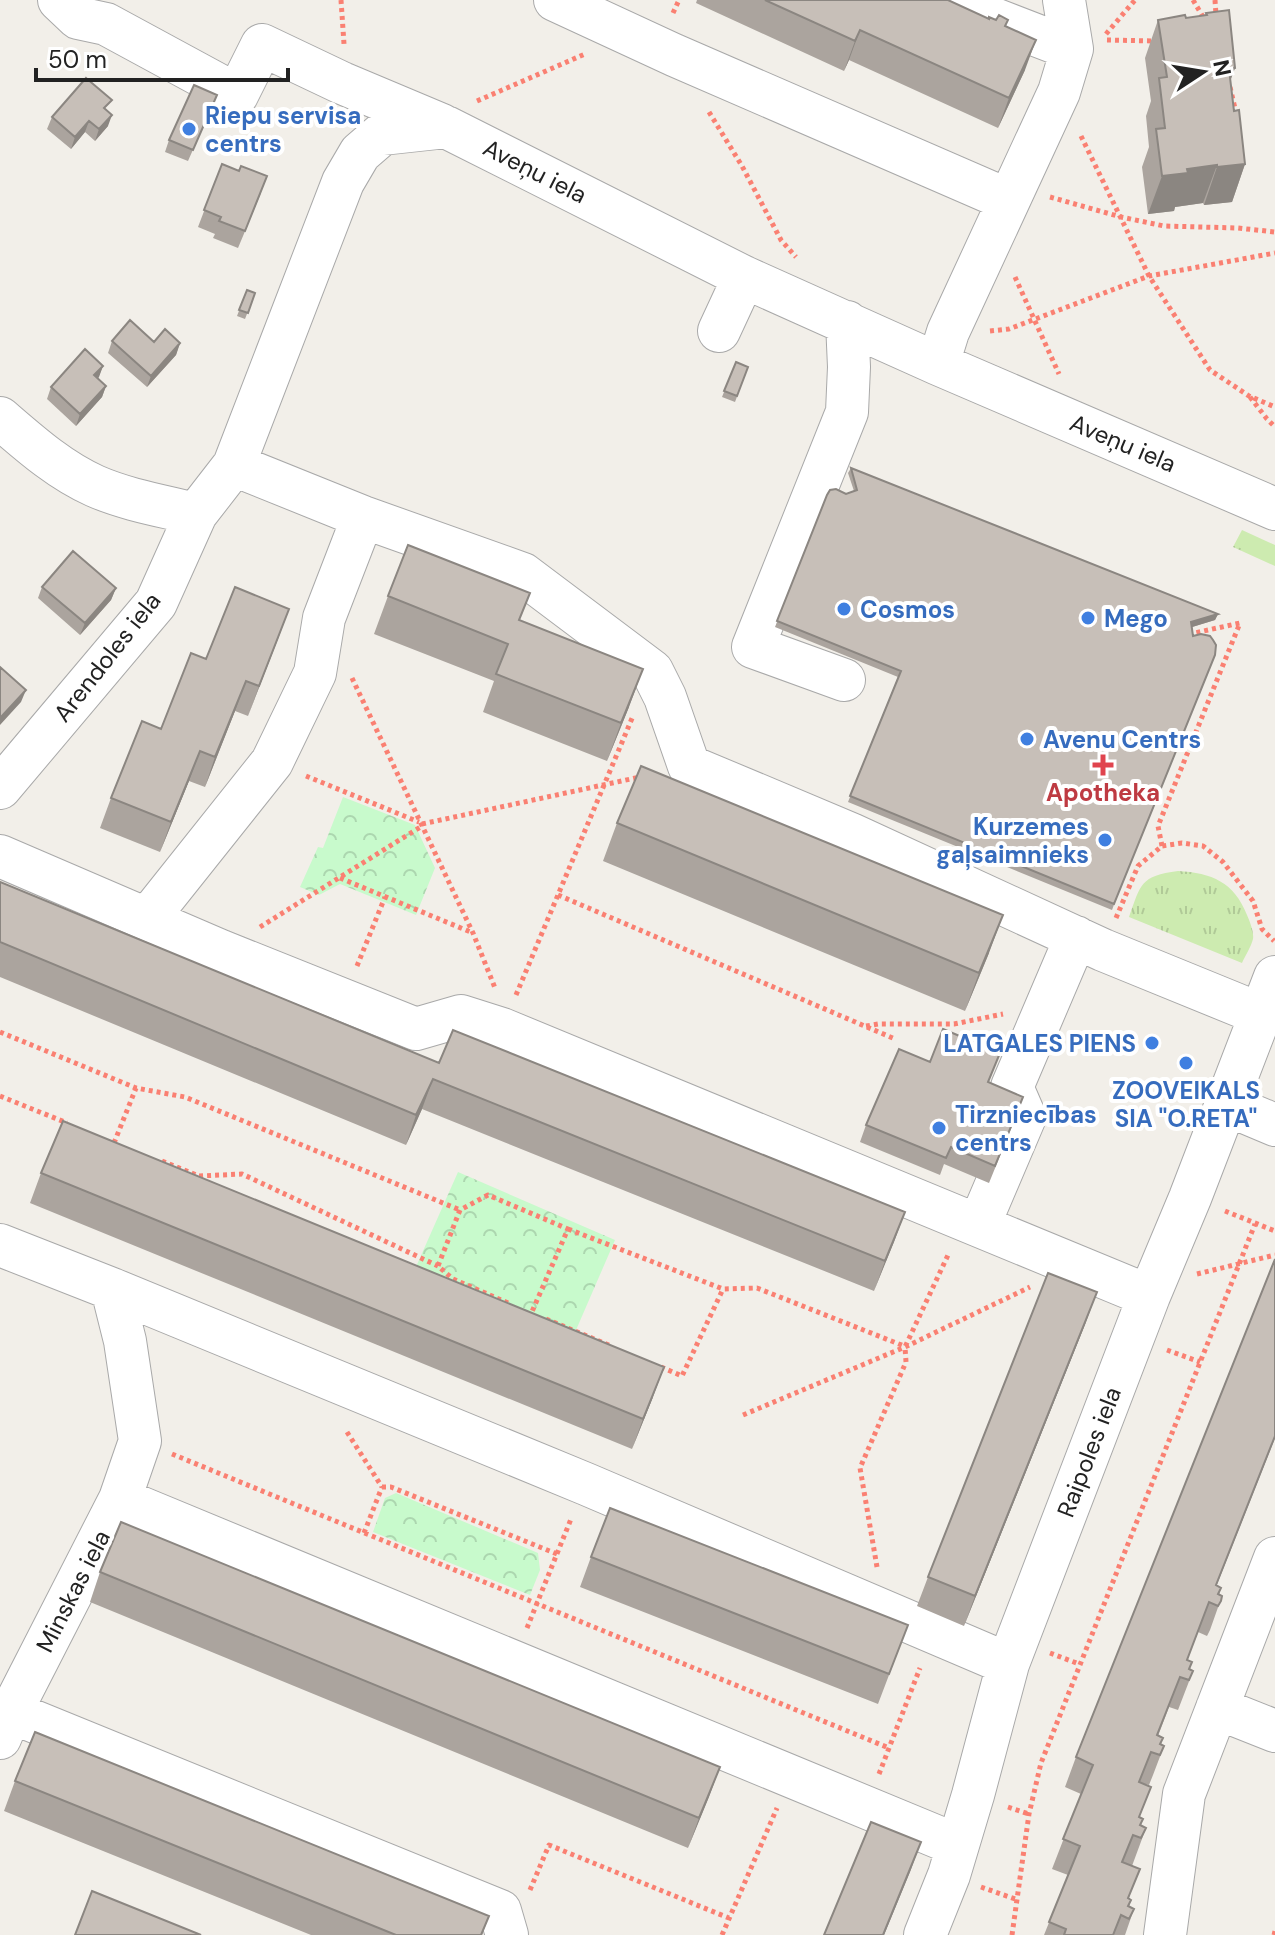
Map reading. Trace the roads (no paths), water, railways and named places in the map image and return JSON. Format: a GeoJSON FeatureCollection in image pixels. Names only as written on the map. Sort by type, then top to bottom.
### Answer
{"type":"FeatureCollection","features":[{"type":"Feature","properties":{"kind":"street","name":"Aveņu iela"},"geometry":{"type":"LineString","coordinates":[[59,0],[78,18],[106,24],[237,95],[262,45],[446,127],[744,277],[1275,509]]}},
{"type":"Feature","properties":{"kind":"street"},"geometry":{"type":"LineString","coordinates":[[555,0],[1006,206]]}},
{"type":"Feature","properties":{"kind":"street"},"geometry":{"type":"LineString","coordinates":[[938,364],[948,332],[1059,92],[1069,30],[945,0]]}},
{"type":"Feature","properties":{"kind":"street"},"geometry":{"type":"LineString","coordinates":[[0,418],[44,456],[94,486],[196,514],[234,465],[343,182],[360,153],[382,134],[446,127]]}},
{"type":"Feature","properties":{"kind":"street"},"geometry":{"type":"LineString","coordinates":[[719,331],[744,277]]}},
{"type":"Feature","properties":{"kind":"street"},"geometry":{"type":"LineString","coordinates":[[844,680],[753,647],[847,412],[847,322]]}},
{"type":"Feature","properties":{"kind":"street"},"geometry":{"type":"LineString","coordinates":[[234,465],[363,517],[523,574],[652,671],[665,697],[689,766],[851,834],[1103,950],[1268,995]]}},
{"type":"Feature","properties":{"kind":"street","name":"Arendoles iela"},"geometry":{"type":"LineString","coordinates":[[0,788],[156,603],[196,514]]}},
{"type":"Feature","properties":{"kind":"street"},"geometry":{"type":"LineString","coordinates":[[147,919],[272,762],[315,673],[324,618],[363,517]]}},
{"type":"Feature","properties":{"kind":"street"},"geometry":{"type":"LineString","coordinates":[[0,856],[221,951],[416,1029],[461,1016],[502,1029],[1149,1296]]}},
{"type":"Feature","properties":{"kind":"street"},"geometry":{"type":"LineString","coordinates":[[971,1222],[1025,1117],[1012,1087],[1076,937]]}},
{"type":"Feature","properties":{"kind":"street","name":"Raipoles iela"},"geometry":{"type":"LineString","coordinates":[[925,1935],[949,1875],[1008,1664],[1268,995]]}},
{"type":"Feature","properties":{"kind":"street"},"geometry":{"type":"LineString","coordinates":[[1225,1104],[1275,1125]]}},
{"type":"Feature","properties":{"kind":"street"},"geometry":{"type":"LineString","coordinates":[[0,1245],[586,1484],[1008,1664]]}},
{"type":"Feature","properties":{"kind":"street","name":"Minskas iela"},"geometry":{"type":"LineString","coordinates":[[6,1725],[120,1499],[140,1441],[125,1341],[112,1289]]}},
{"type":"Feature","properties":{"kind":"street"},"geometry":{"type":"LineString","coordinates":[[120,1499],[957,1845]]}},
{"type":"Feature","properties":{"kind":"street"},"geometry":{"type":"LineString","coordinates":[[1165,1935],[1184,1794],[1275,1558]]}},
{"type":"Feature","properties":{"kind":"street"},"geometry":{"type":"LineString","coordinates":[[1217,1708],[1275,1731]]}},
{"type":"Feature","properties":{"kind":"street"},"geometry":{"type":"LineString","coordinates":[[6,1725],[500,1911],[507,1935]]}},
{"type":"Feature","properties":{"kind":"place","name":"Riepu servisa centrs"},"geometry":{"type":"Point","coordinates":[189,129]}},
{"type":"Feature","properties":{"kind":"place","name":"Cosmos"},"geometry":{"type":"Point","coordinates":[844,609]}},
{"type":"Feature","properties":{"kind":"place","name":"Mego"},"geometry":{"type":"Point","coordinates":[1088,618]}},
{"type":"Feature","properties":{"kind":"place","name":"Avenu Centrs"},"geometry":{"type":"Point","coordinates":[1027,739]}},
{"type":"Feature","properties":{"kind":"place","name":"Apotheka"},"geometry":{"type":"Point","coordinates":[1103,765]}},
{"type":"Feature","properties":{"kind":"place","name":"Kurzemes gaļsaimnieks"},"geometry":{"type":"Point","coordinates":[1105,840]}},
{"type":"Feature","properties":{"kind":"place","name":"LATGALES PIENS"},"geometry":{"type":"Point","coordinates":[1152,1043]}},
{"type":"Feature","properties":{"kind":"place","name":"ZOOVEIKALS SIA \"O.RETA\""},"geometry":{"type":"Point","coordinates":[1186,1063]}},
{"type":"Feature","properties":{"kind":"place","name":"Tirzniecības centrs"},"geometry":{"type":"Point","coordinates":[939,1128]}}]}
